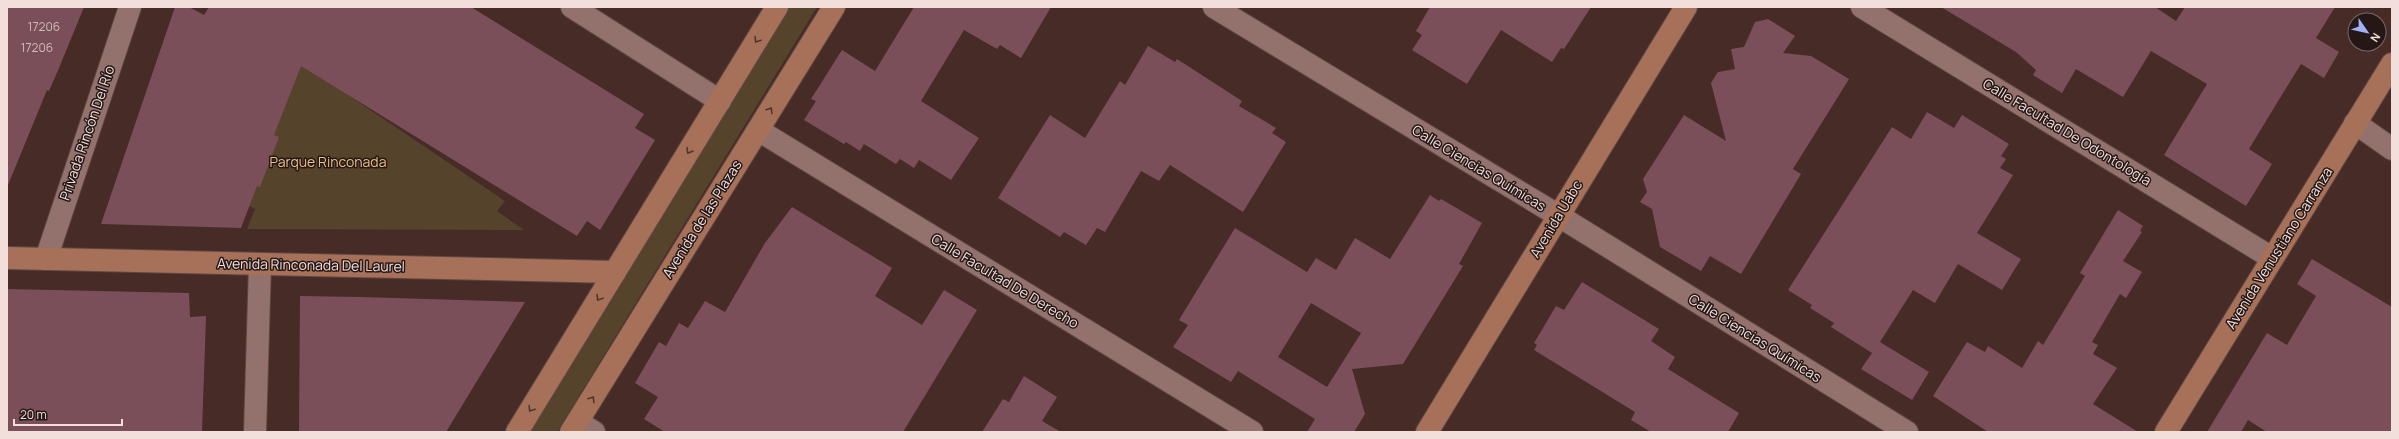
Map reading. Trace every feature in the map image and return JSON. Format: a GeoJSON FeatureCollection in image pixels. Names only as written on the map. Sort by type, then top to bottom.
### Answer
{"type":"FeatureCollection","features":[{"type":"Feature","properties":{"kind":"street","name":"Privada Rincón Del Río"},"geometry":{"type":"LineString","coordinates":[[46,259],[130,7]]}},
{"type":"Feature","properties":{"kind":"street"},"geometry":{"type":"LineString","coordinates":[[572,7],[720,101]]}},
{"type":"Feature","properties":{"kind":"street"},"geometry":{"type":"LineString","coordinates":[[517,432],[777,7]]}},
{"type":"Feature","properties":{"kind":"street","name":"Avenida de las Plazas"},"geometry":{"type":"LineString","coordinates":[[581,428],[758,130],[834,7]]}},
{"type":"Feature","properties":{"kind":"street","name":"Calle Ciencias Químicas"},"geometry":{"type":"LineString","coordinates":[[1214,7],[1559,216],[1906,432]]}},
{"type":"Feature","properties":{"kind":"street","name":"Avenida Uabc"},"geometry":{"type":"LineString","coordinates":[[1427,432],[1686,7]]}},
{"type":"Feature","properties":{"kind":"street","name":"Calle Facultad De Odontología"},"geometry":{"type":"LineString","coordinates":[[1862,7],[2272,258]]}},
{"type":"Feature","properties":{"kind":"street","name":"Avenida Venustiano Carranza"},"geometry":{"type":"LineString","coordinates":[[2166,432],[2392,64]]}},
{"type":"Feature","properties":{"kind":"street"},"geometry":{"type":"LineString","coordinates":[[2355,123],[2392,149]]}},
{"type":"Feature","properties":{"kind":"street","name":"Calle Facultad De Derecho"},"geometry":{"type":"LineString","coordinates":[[758,130],[1252,432]]}},
{"type":"Feature","properties":{"kind":"street","name":"Avenida Rinconada Del Laurel"},"geometry":{"type":"LineString","coordinates":[[7,258],[615,272]]}},
{"type":"Feature","properties":{"kind":"street"},"geometry":{"type":"LineString","coordinates":[[255,432],[260,264]]}},
{"type":"Feature","properties":{"kind":"green space"},"geometry":{"type":"Polygon","coordinates":[[[769,7],[817,7],[557,432],[513,432],[597,278],[769,7]]]}},
{"type":"Feature","properties":{"kind":"green space","name":"Parque Rinconada"},"geometry":{"type":"Polygon","coordinates":[[[298,61],[505,201],[497,211],[524,230],[247,229],[255,209],[238,200],[298,61]]]}},
{"type":"Feature","properties":{"kind":"building"},"geometry":{"type":"Polygon","coordinates":[[[7,7],[84,7],[49,91],[47,90],[8,185],[7,7]]]}},
{"type":"Feature","properties":{"kind":"building"},"geometry":{"type":"Polygon","coordinates":[[[175,7],[189,7],[204,15],[209,7],[471,7],[644,114],[635,128],[655,140],[600,230],[587,221],[577,236],[301,66],[274,135],[279,137],[260,187],[257,186],[241,228],[101,224],[175,7]]]}},
{"type":"Feature","properties":{"kind":"building"},"geometry":{"type":"Polygon","coordinates":[[[914,7],[1051,7],[1021,58],[1000,45],[997,49],[964,30],[921,101],[979,138],[951,180],[919,160],[914,168],[900,159],[896,164],[864,144],[860,151],[846,142],[844,144],[804,120],[816,101],[811,99],[842,50],[875,71],[914,7]]]}},
{"type":"Feature","properties":{"kind":"building"},"geometry":{"type":"Polygon","coordinates":[[[1430,7],[1591,7],[1564,49],[1561,48],[1552,62],[1501,30],[1467,84],[1412,50],[1422,35],[1416,31],[1430,7]]]}},
{"type":"Feature","properties":{"kind":"building"},"geometry":{"type":"Polygon","coordinates":[[[1941,7],[2155,7],[2176,21],[2185,7],[2335,7],[2316,38],[2339,52],[2324,78],[2301,64],[2249,149],[2272,164],[2246,206],[2164,155],[2207,84],[2151,51],[2123,97],[2076,69],[2062,93],[2033,75],[2036,70],[2016,52],[1941,7]]]}},
{"type":"Feature","properties":{"kind":"building"},"geometry":{"type":"Polygon","coordinates":[[[1768,19],[1795,36],[1783,53],[1811,56],[1849,79],[1793,169],[1801,174],[1741,274],[1710,256],[1701,271],[1660,247],[1652,209],[1640,202],[1647,192],[1643,179],[1684,115],[1726,141],[1711,83],[1718,72],[1735,69],[1731,49],[1744,47],[1755,22],[1768,19]]]}},
{"type":"Feature","properties":{"kind":"building"},"geometry":{"type":"Polygon","coordinates":[[[1148,46],[1175,62],[1177,59],[1242,101],[1239,106],[1276,128],[1272,133],[1286,142],[1243,212],[1170,165],[1159,181],[1141,171],[1105,232],[1097,228],[1086,245],[1064,232],[1060,237],[998,198],[1050,115],[1085,138],[1120,81],[1125,85],[1148,46]]]}},
{"type":"Feature","properties":{"kind":"building"},"geometry":{"type":"Polygon","coordinates":[[[1927,112],[1954,128],[1962,115],[2009,144],[2001,156],[2006,159],[2000,168],[2013,175],[1977,233],[2021,259],[2002,290],[1958,264],[1935,303],[1913,290],[1880,342],[1929,372],[1912,400],[1861,369],[1872,353],[1831,327],[1834,323],[1810,308],[1812,305],[1788,290],[1892,127],[1911,139],[1927,112]]]}},
{"type":"Feature","properties":{"kind":"building"},"geometry":{"type":"Polygon","coordinates":[[[1430,195],[1439,201],[1441,199],[1482,223],[1459,264],[1463,266],[1403,364],[1352,369],[1365,414],[1354,432],[1307,432],[1315,419],[1238,371],[1231,382],[1173,347],[1188,325],[1179,320],[1235,228],[1307,272],[1316,258],[1336,270],[1355,238],[1390,259],[1430,195]],[[1311,303],[1278,357],[1327,387],[1361,333],[1311,303]]]}},
{"type":"Feature","properties":{"kind":"building"},"geometry":{"type":"Polygon","coordinates":[[[792,207],[892,268],[875,296],[922,325],[944,290],[977,310],[903,432],[665,432],[644,419],[658,397],[635,383],[659,342],[666,346],[679,323],[688,328],[705,301],[725,312],[765,243],[792,207]]]}},
{"type":"Feature","properties":{"kind":"building"},"geometry":{"type":"Polygon","coordinates":[[[2118,210],[2143,226],[2140,231],[2142,232],[2123,261],[2142,272],[2126,298],[2120,294],[2092,342],[2098,345],[2093,354],[2117,368],[2093,404],[2138,432],[1988,432],[1933,396],[1967,342],[1985,352],[1988,346],[2022,368],[2038,341],[2043,345],[2085,276],[2080,273],[2118,210]]]}},
{"type":"Feature","properties":{"kind":"building"},"geometry":{"type":"Polygon","coordinates":[[[2312,259],[2392,307],[2392,432],[2267,432],[2248,420],[2241,432],[2207,432],[2267,333],[2287,345],[2316,296],[2297,284],[2312,259]]]}},
{"type":"Feature","properties":{"kind":"building"},"geometry":{"type":"Polygon","coordinates":[[[1582,282],[1659,329],[1651,341],[1675,357],[1668,369],[1739,413],[1728,432],[1651,432],[1631,420],[1635,412],[1534,350],[1537,345],[1534,343],[1556,306],[1564,310],[1582,282]]]}},
{"type":"Feature","properties":{"kind":"building"},"geometry":{"type":"Polygon","coordinates":[[[7,289],[189,293],[190,317],[206,316],[202,432],[7,432],[7,289]]]}},
{"type":"Feature","properties":{"kind":"building"},"geometry":{"type":"Polygon","coordinates":[[[300,296],[525,302],[446,432],[299,432],[300,296]]]}},
{"type":"Feature","properties":{"kind":"building"},"geometry":{"type":"Polygon","coordinates":[[[1024,376],[1057,397],[1042,421],[1061,432],[982,432],[1003,399],[1009,402],[1024,376]]]}}]}
